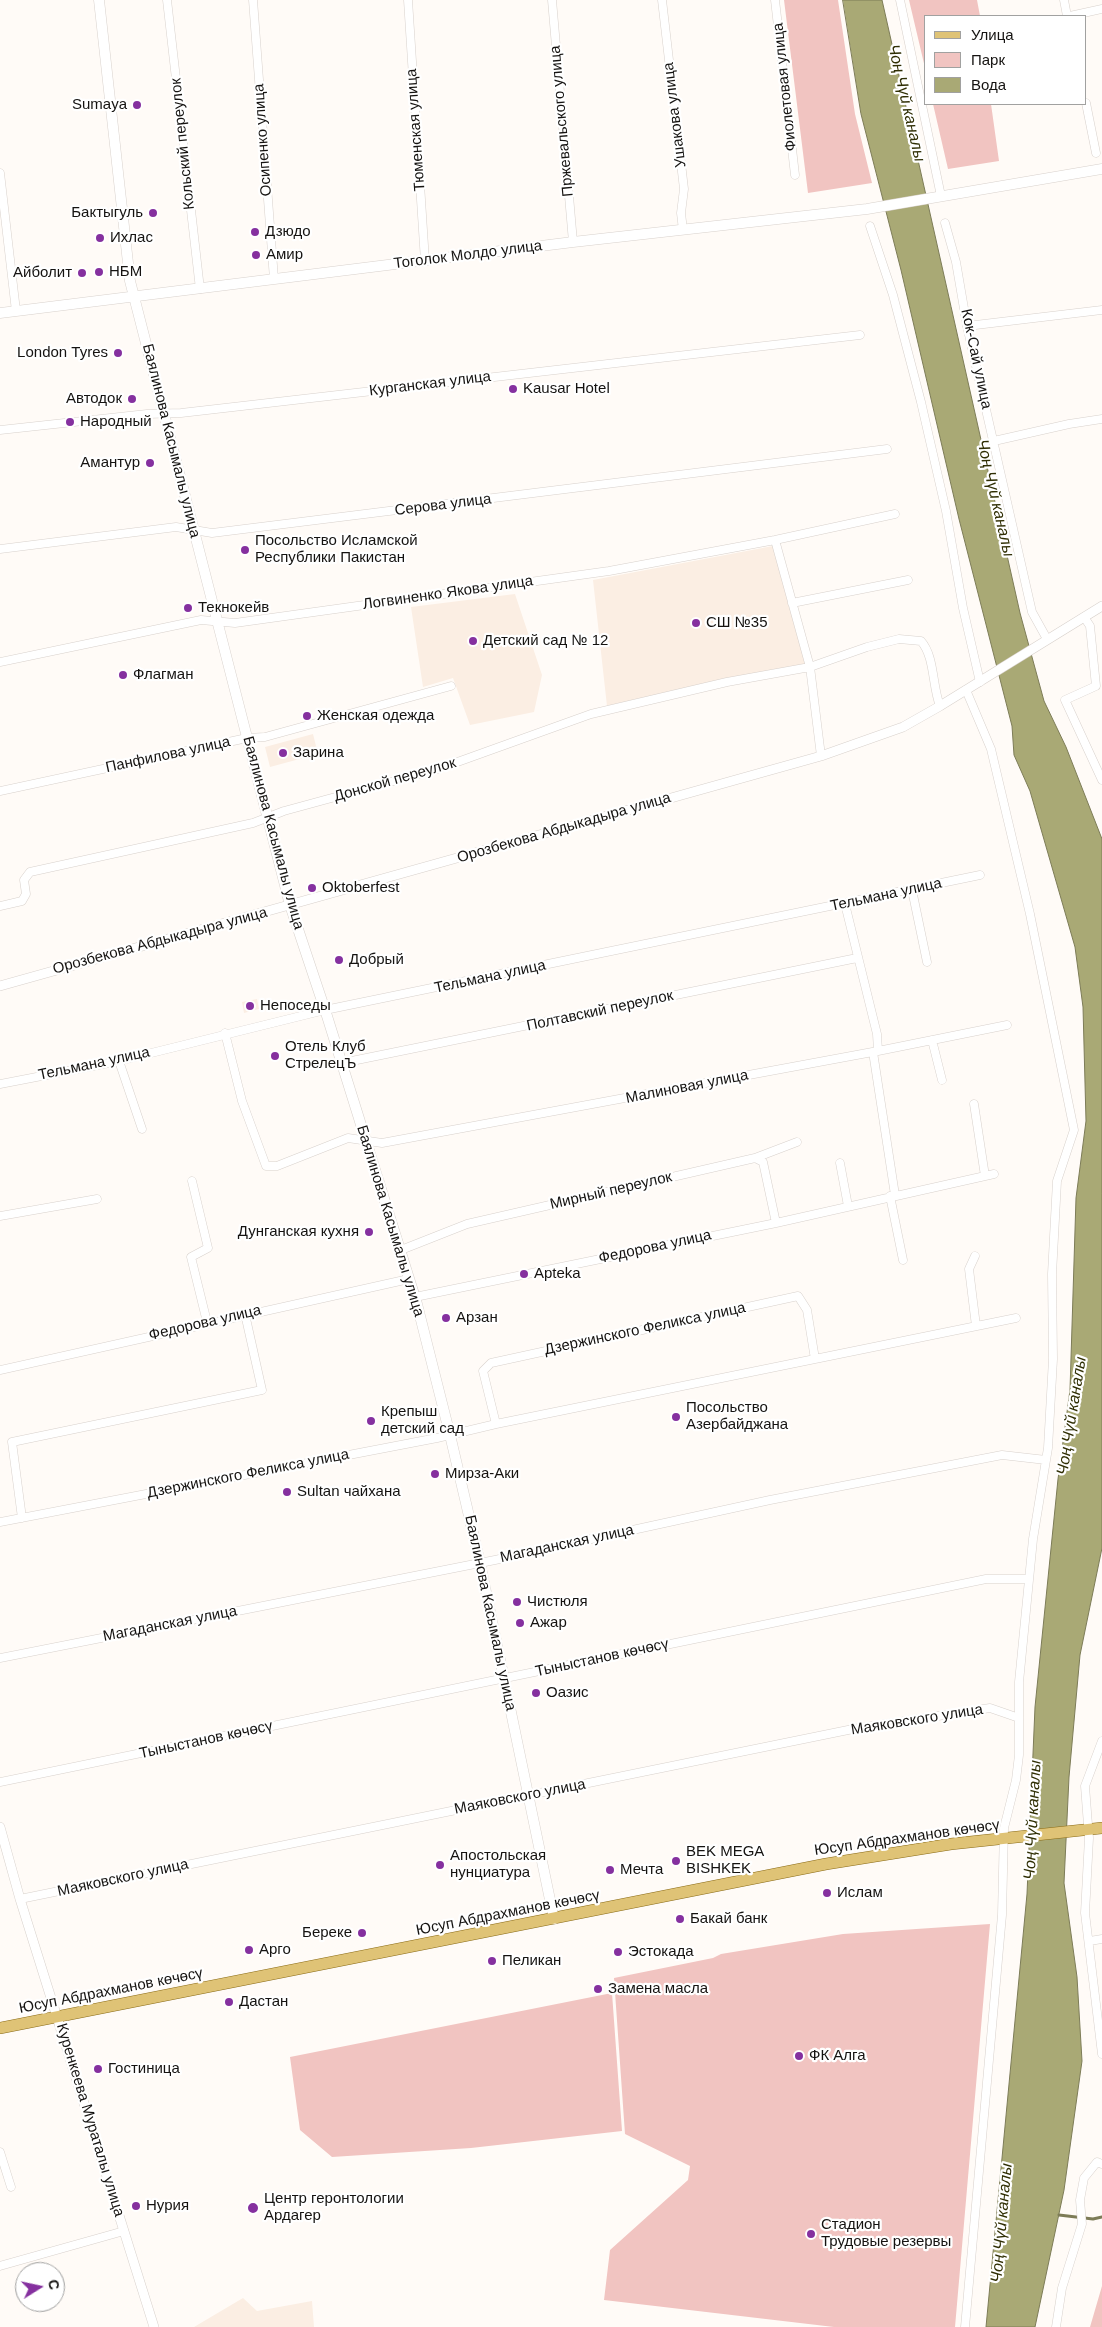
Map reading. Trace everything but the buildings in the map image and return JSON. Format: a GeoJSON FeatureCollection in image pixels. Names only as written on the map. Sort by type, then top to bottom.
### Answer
{"type":"FeatureCollection","features":[{"type":"Feature","properties":{"kind":"main road","name":"Баялинова Касымалы улица"},"geometry":{"type":"LineString","coordinates":[[99,0],[130,281],[290,905],[342,1063],[415,1297],[480,1563],[554,1919]]}},
{"type":"Feature","properties":{"kind":"main road","name":"Тоголок Молдо улица"},"geometry":{"type":"LineString","coordinates":[[0,313],[573,242],[872,208],[1102,169]]}},
{"type":"Feature","properties":{"kind":"main road","name":"Юсуп Абдрахманов көчөсү"},"geometry":{"type":"LineString","coordinates":[[0,2028],[826,1864],[951,1844],[1102,1828]]}},
{"type":"Feature","properties":{"kind":"street","name":"Кольский переулок"},"geometry":{"type":"LineString","coordinates":[[168,0],[200,289]]}},
{"type":"Feature","properties":{"kind":"street","name":"Осипенко улица"},"geometry":{"type":"LineString","coordinates":[[253,0],[274,279]]}},
{"type":"Feature","properties":{"kind":"street","name":"Тюменская улица"},"geometry":{"type":"LineString","coordinates":[[408,0],[425,261]]}},
{"type":"Feature","properties":{"kind":"street","name":"Пржевальского улица"},"geometry":{"type":"LineString","coordinates":[[552,0],[573,242]]}},
{"type":"Feature","properties":{"kind":"street","name":"Ушакова улица"},"geometry":{"type":"LineString","coordinates":[[662,0],[684,189],[681,213],[682,230]]}},
{"type":"Feature","properties":{"kind":"street","name":"Фиолетовая улица"},"geometry":{"type":"LineString","coordinates":[[775,0],[795,175]]}},
{"type":"Feature","properties":{"kind":"street"},"geometry":{"type":"LineString","coordinates":[[900,0],[938,197]]}},
{"type":"Feature","properties":{"kind":"street"},"geometry":{"type":"LineString","coordinates":[[1064,0],[1069,15]]}},
{"type":"Feature","properties":{"kind":"street"},"geometry":{"type":"LineString","coordinates":[[1074,15],[1102,9]]}},
{"type":"Feature","properties":{"kind":"street"},"geometry":{"type":"LineString","coordinates":[[1086,105],[1096,153]]}},
{"type":"Feature","properties":{"kind":"street"},"geometry":{"type":"LineString","coordinates":[[0,173],[16,311]]}},
{"type":"Feature","properties":{"kind":"street","name":"Кок-Сай улица"},"geometry":{"type":"LineString","coordinates":[[945,224],[956,262],[968,326],[1032,612],[1043,641]]}},
{"type":"Feature","properties":{"kind":"street"},"geometry":{"type":"LineString","coordinates":[[870,226],[893,294],[921,402],[946,511],[963,608],[984,680]]}},
{"type":"Feature","properties":{"kind":"street"},"geometry":{"type":"LineString","coordinates":[[968,326],[1102,310]]}},
{"type":"Feature","properties":{"kind":"street","name":"Курганская улица"},"geometry":{"type":"LineString","coordinates":[[0,430],[147,414],[164,414],[860,335]]}},
{"type":"Feature","properties":{"kind":"street"},"geometry":{"type":"LineString","coordinates":[[994,441],[1070,424],[1102,420]]}},
{"type":"Feature","properties":{"kind":"street","name":"Серова улица"},"geometry":{"type":"LineString","coordinates":[[0,549],[176,527],[212,532],[232,530],[887,449]]}},
{"type":"Feature","properties":{"kind":"street","name":"Логвиненко Якова улица"},"geometry":{"type":"LineString","coordinates":[[0,662],[201,620],[235,623],[608,571],[775,540],[895,514]]}},
{"type":"Feature","properties":{"kind":"street"},"geometry":{"type":"LineString","coordinates":[[775,540],[810,668],[821,756]]}},
{"type":"Feature","properties":{"kind":"street"},"geometry":{"type":"LineString","coordinates":[[792,603],[908,580]]}},
{"type":"Feature","properties":{"kind":"street","name":"Орозбекова Абдыкадыра улица"},"geometry":{"type":"LineString","coordinates":[[0,986],[821,756],[903,727],[984,680],[1043,641],[1102,606]]}},
{"type":"Feature","properties":{"kind":"street"},"geometry":{"type":"LineString","coordinates":[[1084,617],[1090,626],[1096,686],[1065,700],[1102,780]]}},
{"type":"Feature","properties":{"kind":"street","name":"Донской переулок"},"geometry":{"type":"LineString","coordinates":[[0,906],[22,901],[26,894],[24,880],[30,872],[268,818],[284,811],[438,769],[591,714],[728,682],[810,668],[867,647],[899,639],[920,641],[927,648],[936,696],[940,706]]}},
{"type":"Feature","properties":{"kind":"street","name":"Панфилова улица"},"geometry":{"type":"LineString","coordinates":[[0,791],[247,738],[265,737],[451,686]]}},
{"type":"Feature","properties":{"kind":"street"},"geometry":{"type":"LineString","coordinates":[[964,2327],[1002,1915],[1004,1838],[1016,1780],[1019,1682],[1033,1539],[1046,1460],[1052,1369],[1052,1274],[1058,1181],[1074,1130],[1030,914],[993,758],[966,690]]}},
{"type":"Feature","properties":{"kind":"street","name":"Тельмана улица"},"geometry":{"type":"LineString","coordinates":[[0,1084],[119,1061],[225,1033],[325,1010],[980,875]]}},
{"type":"Feature","properties":{"kind":"street"},"geometry":{"type":"LineString","coordinates":[[912,890],[927,962]]}},
{"type":"Feature","properties":{"kind":"street"},"geometry":{"type":"LineString","coordinates":[[845,904],[877,1034],[875,1052],[892,1195],[904,1260]]}},
{"type":"Feature","properties":{"kind":"street","name":"Полтавский переулок"},"geometry":{"type":"LineString","coordinates":[[342,1063],[858,958]]}},
{"type":"Feature","properties":{"kind":"street","name":"Малиновая улица"},"geometry":{"type":"LineString","coordinates":[[225,1033],[242,1101],[266,1166],[277,1166],[348,1138],[382,1143],[875,1052],[1007,1025]]}},
{"type":"Feature","properties":{"kind":"street"},"geometry":{"type":"LineString","coordinates":[[932,1040],[942,1080]]}},
{"type":"Feature","properties":{"kind":"street"},"geometry":{"type":"LineString","coordinates":[[119,1061],[142,1128]]}},
{"type":"Feature","properties":{"kind":"street"},"geometry":{"type":"LineString","coordinates":[[974,1104],[985,1176]]}},
{"type":"Feature","properties":{"kind":"street","name":"Мирный переулок"},"geometry":{"type":"LineString","coordinates":[[401,1250],[467,1224],[755,1158],[797,1142]]}},
{"type":"Feature","properties":{"kind":"street"},"geometry":{"type":"LineString","coordinates":[[755,1158],[763,1162],[776,1222]]}},
{"type":"Feature","properties":{"kind":"street"},"geometry":{"type":"LineString","coordinates":[[840,1163],[848,1206]]}},
{"type":"Feature","properties":{"kind":"street","name":"Федорова улица"},"geometry":{"type":"LineString","coordinates":[[415,1297],[776,1222],[994,1174]]}},
{"type":"Feature","properties":{"kind":"street"},"geometry":{"type":"LineString","coordinates":[[192,1181],[208,1248],[191,1257],[207,1322]]}},
{"type":"Feature","properties":{"kind":"street"},"geometry":{"type":"LineString","coordinates":[[0,1216],[97,1199]]}},
{"type":"Feature","properties":{"kind":"street"},"geometry":{"type":"LineString","coordinates":[[975,1256],[969,1269],[976,1326]]}},
{"type":"Feature","properties":{"kind":"street","name":"Федорова улица"},"geometry":{"type":"LineString","coordinates":[[0,1370],[207,1322],[410,1279]]}},
{"type":"Feature","properties":{"kind":"street","name":"Дзержинского Феликса улица"},"geometry":{"type":"LineString","coordinates":[[496,1424],[483,1371],[491,1363],[798,1296],[807,1310],[815,1359]]}},
{"type":"Feature","properties":{"kind":"street"},"geometry":{"type":"LineString","coordinates":[[22,1518],[12,1442],[262,1390],[245,1314]]}},
{"type":"Feature","properties":{"kind":"street","name":"Дзержинского Феликса улица"},"geometry":{"type":"LineString","coordinates":[[0,1522],[450,1435],[1016,1318]]}},
{"type":"Feature","properties":{"kind":"street","name":"Магаданская улица"},"geometry":{"type":"LineString","coordinates":[[0,1658],[480,1563],[770,1500],[1002,1455],[1046,1460]]}},
{"type":"Feature","properties":{"kind":"street","name":"Тыныстанов көчөсү"},"geometry":{"type":"LineString","coordinates":[[0,1782],[986,1578],[1029,1579]]}},
{"type":"Feature","properties":{"kind":"street","name":"Маяковского улица"},"geometry":{"type":"LineString","coordinates":[[20,1899],[853,1729],[990,1708],[1019,1718]]}},
{"type":"Feature","properties":{"kind":"street"},"geometry":{"type":"LineString","coordinates":[[1102,1741],[1085,1786],[1082,1830],[1085,1912],[1090,1941],[1102,2054]]}},
{"type":"Feature","properties":{"kind":"street","name":"Куренкеева Мураталы улица"},"geometry":{"type":"LineString","coordinates":[[0,1827],[20,1899],[154,2327]]}},
{"type":"Feature","properties":{"kind":"street"},"geometry":{"type":"LineString","coordinates":[[1090,1941],[1102,1939]]}},
{"type":"Feature","properties":{"kind":"street"},"geometry":{"type":"LineString","coordinates":[[0,2152],[11,2187]]}},
{"type":"Feature","properties":{"kind":"street"},"geometry":{"type":"LineString","coordinates":[[1056,2327],[1062,2288],[1082,2224],[1080,2200],[1084,2178],[1100,2163],[1102,2154]]}},
{"type":"Feature","properties":{"kind":"street"},"geometry":{"type":"LineString","coordinates":[[0,2266],[124,2232]]}},
{"type":"Feature","properties":{"kind":"shaded area","name":"СШ №35"},"geometry":{"type":"Polygon","coordinates":[[[773,546],[806,666],[726,679],[607,706],[593,580],[773,546]]]}},
{"type":"Feature","properties":{"kind":"shaded area","name":"Детский сад № 12"},"geometry":{"type":"Polygon","coordinates":[[[515,594],[542,675],[534,712],[470,725],[453,678],[423,687],[411,607],[515,594]]]}},
{"type":"Feature","properties":{"kind":"shaded area"},"geometry":{"type":"Polygon","coordinates":[[[313,734],[318,754],[270,767],[265,747],[313,734]]]}},
{"type":"Feature","properties":{"kind":"shaded area","name":"Непоседы"},"geometry":{"type":"Polygon","coordinates":[[[257,999],[259,1009],[244,1013],[242,1002],[257,999]]]}},
{"type":"Feature","properties":{"kind":"shaded area"},"geometry":{"type":"Polygon","coordinates":[[[243,2298],[257,2311],[312,2301],[314,2327],[194,2327],[243,2298]]]}},
{"type":"Feature","properties":{"kind":"green space"},"geometry":{"type":"Polygon","coordinates":[[[784,0],[838,0],[855,114],[872,183],[808,193],[784,0]]]}},
{"type":"Feature","properties":{"kind":"green space"},"geometry":{"type":"Polygon","coordinates":[[[909,0],[977,0],[980,15],[924,15],[924,64],[909,0]]]}},
{"type":"Feature","properties":{"kind":"green space"},"geometry":{"type":"Polygon","coordinates":[[[933,105],[991,105],[999,161],[948,169],[933,105]]]}},
{"type":"Feature","properties":{"kind":"green space","name":"ФК Алга"},"geometry":{"type":"Polygon","coordinates":[[[990,1924],[955,2327],[834,2327],[604,2300],[610,2250],[688,2180],[690,2166],[625,2134],[614,1978],[713,1958],[721,1954],[843,1934],[990,1924]]]}},
{"type":"Feature","properties":{"kind":"green space"},"geometry":{"type":"Polygon","coordinates":[[[612,1993],[622,2131],[471,2148],[332,2157],[300,2130],[290,2057],[612,1993]]]}},
{"type":"Feature","properties":{"kind":"green space"},"geometry":{"type":"Polygon","coordinates":[[[1102,2286],[1102,2327],[1090,2327],[1102,2286]]]}},
{"type":"Feature","properties":{"kind":"water","name":"Чоң Чүй каналы"},"geometry":{"type":"Polygon","coordinates":[[[843,0],[882,0],[1020,613],[1044,701],[1066,747],[1102,839],[1102,1548],[1080,1655],[1069,1777],[1064,1883],[1077,1977],[1082,2061],[1064,2190],[1035,2327],[986,2327],[1027,1894],[1035,1707],[1058,1479],[1070,1390],[1076,1198],[1086,1121],[1083,1007],[1075,947],[1030,791],[1014,755],[1012,726],[959,519],[901,270],[861,114],[843,0]]]}},
{"type":"Feature","properties":{"kind":"waterway"},"geometry":{"type":"LineString","coordinates":[[1059,2215],[1093,2219],[1102,2217]]}},
{"type":"Feature","properties":{"kind":"place","name":"Sumaya"},"geometry":{"type":"Point","coordinates":[137,105]}},
{"type":"Feature","properties":{"kind":"place","name":"Бактыгуль"},"geometry":{"type":"Point","coordinates":[153,213]}},
{"type":"Feature","properties":{"kind":"place","name":"Дзюдо"},"geometry":{"type":"Point","coordinates":[255,232]}},
{"type":"Feature","properties":{"kind":"place","name":"Ихлас"},"geometry":{"type":"Point","coordinates":[100,238]}},
{"type":"Feature","properties":{"kind":"place","name":"Амир"},"geometry":{"type":"Point","coordinates":[256,255]}},
{"type":"Feature","properties":{"kind":"place","name":"НБМ"},"geometry":{"type":"Point","coordinates":[99,272]}},
{"type":"Feature","properties":{"kind":"place","name":"Айболит"},"geometry":{"type":"Point","coordinates":[82,273]}},
{"type":"Feature","properties":{"kind":"place","name":"London Tyres"},"geometry":{"type":"Point","coordinates":[118,353]}},
{"type":"Feature","properties":{"kind":"place","name":"Kausar Hotel"},"geometry":{"type":"Point","coordinates":[513,389]}},
{"type":"Feature","properties":{"kind":"place","name":"Автодок"},"geometry":{"type":"Point","coordinates":[132,399]}},
{"type":"Feature","properties":{"kind":"place","name":"Народный"},"geometry":{"type":"Point","coordinates":[70,422]}},
{"type":"Feature","properties":{"kind":"place","name":"Амантур"},"geometry":{"type":"Point","coordinates":[150,463]}},
{"type":"Feature","properties":{"kind":"place","name":"Посольство Исламской Республики Пакистан"},"geometry":{"type":"Point","coordinates":[245,550]}},
{"type":"Feature","properties":{"kind":"place","name":"Текнокейв"},"geometry":{"type":"Point","coordinates":[188,608]}},
{"type":"Feature","properties":{"kind":"place","name":"СШ №35"},"geometry":{"type":"Point","coordinates":[696,623]}},
{"type":"Feature","properties":{"kind":"place","name":"Детский сад № 12"},"geometry":{"type":"Point","coordinates":[473,641]}},
{"type":"Feature","properties":{"kind":"place","name":"Флагман"},"geometry":{"type":"Point","coordinates":[123,675]}},
{"type":"Feature","properties":{"kind":"place","name":"Женская одежда"},"geometry":{"type":"Point","coordinates":[307,716]}},
{"type":"Feature","properties":{"kind":"place","name":"Зарина"},"geometry":{"type":"Point","coordinates":[283,753]}},
{"type":"Feature","properties":{"kind":"place","name":"Oktoberfest"},"geometry":{"type":"Point","coordinates":[312,888]}},
{"type":"Feature","properties":{"kind":"place","name":"Добрый"},"geometry":{"type":"Point","coordinates":[339,960]}},
{"type":"Feature","properties":{"kind":"place","name":"Непоседы"},"geometry":{"type":"Point","coordinates":[250,1006]}},
{"type":"Feature","properties":{"kind":"place","name":"Отель Клуб СтрелецЪ"},"geometry":{"type":"Point","coordinates":[275,1056]}},
{"type":"Feature","properties":{"kind":"place","name":"Дунганская кухня"},"geometry":{"type":"Point","coordinates":[369,1232]}},
{"type":"Feature","properties":{"kind":"place","name":"Apteka"},"geometry":{"type":"Point","coordinates":[524,1274]}},
{"type":"Feature","properties":{"kind":"place","name":"Арзан"},"geometry":{"type":"Point","coordinates":[446,1318]}},
{"type":"Feature","properties":{"kind":"place","name":"Посольство Азербайджана"},"geometry":{"type":"Point","coordinates":[676,1417]}},
{"type":"Feature","properties":{"kind":"place","name":"Крепыш детский сад"},"geometry":{"type":"Point","coordinates":[371,1421]}},
{"type":"Feature","properties":{"kind":"place","name":"Мирза-Аки"},"geometry":{"type":"Point","coordinates":[435,1474]}},
{"type":"Feature","properties":{"kind":"place","name":"Sultan чайхана"},"geometry":{"type":"Point","coordinates":[287,1492]}},
{"type":"Feature","properties":{"kind":"place","name":"Чистюля"},"geometry":{"type":"Point","coordinates":[517,1602]}},
{"type":"Feature","properties":{"kind":"place","name":"Ажар"},"geometry":{"type":"Point","coordinates":[520,1623]}},
{"type":"Feature","properties":{"kind":"place","name":"Оазис"},"geometry":{"type":"Point","coordinates":[536,1693]}},
{"type":"Feature","properties":{"kind":"place","name":"BEK MEGA BISHKEK"},"geometry":{"type":"Point","coordinates":[676,1861]}},
{"type":"Feature","properties":{"kind":"place","name":"Апостольская нунциатура"},"geometry":{"type":"Point","coordinates":[440,1865]}},
{"type":"Feature","properties":{"kind":"place","name":"Мечта"},"geometry":{"type":"Point","coordinates":[610,1870]}},
{"type":"Feature","properties":{"kind":"place","name":"Ислам"},"geometry":{"type":"Point","coordinates":[827,1893]}},
{"type":"Feature","properties":{"kind":"place","name":"Бакай банк"},"geometry":{"type":"Point","coordinates":[680,1919]}},
{"type":"Feature","properties":{"kind":"place","name":"Береке"},"geometry":{"type":"Point","coordinates":[362,1933]}},
{"type":"Feature","properties":{"kind":"place","name":"Арго"},"geometry":{"type":"Point","coordinates":[249,1950]}},
{"type":"Feature","properties":{"kind":"place","name":"Эстокада"},"geometry":{"type":"Point","coordinates":[618,1952]}},
{"type":"Feature","properties":{"kind":"place","name":"Пеликан"},"geometry":{"type":"Point","coordinates":[492,1961]}},
{"type":"Feature","properties":{"kind":"place","name":"Замена масла"},"geometry":{"type":"Point","coordinates":[598,1989]}},
{"type":"Feature","properties":{"kind":"place","name":"Дастан"},"geometry":{"type":"Point","coordinates":[229,2002]}},
{"type":"Feature","properties":{"kind":"place","name":"ФК Алга"},"geometry":{"type":"Point","coordinates":[799,2056]}},
{"type":"Feature","properties":{"kind":"place","name":"Гостиница"},"geometry":{"type":"Point","coordinates":[98,2069]}},
{"type":"Feature","properties":{"kind":"place","name":"Нурия"},"geometry":{"type":"Point","coordinates":[136,2206]}},
{"type":"Feature","properties":{"kind":"place","name":"Центр геронтологии Ардагер"},"geometry":{"type":"Point","coordinates":[253,2208]}},
{"type":"Feature","properties":{"kind":"place","name":"Стадион Трудовые резервы"},"geometry":{"type":"Point","coordinates":[811,2234]}}]}
